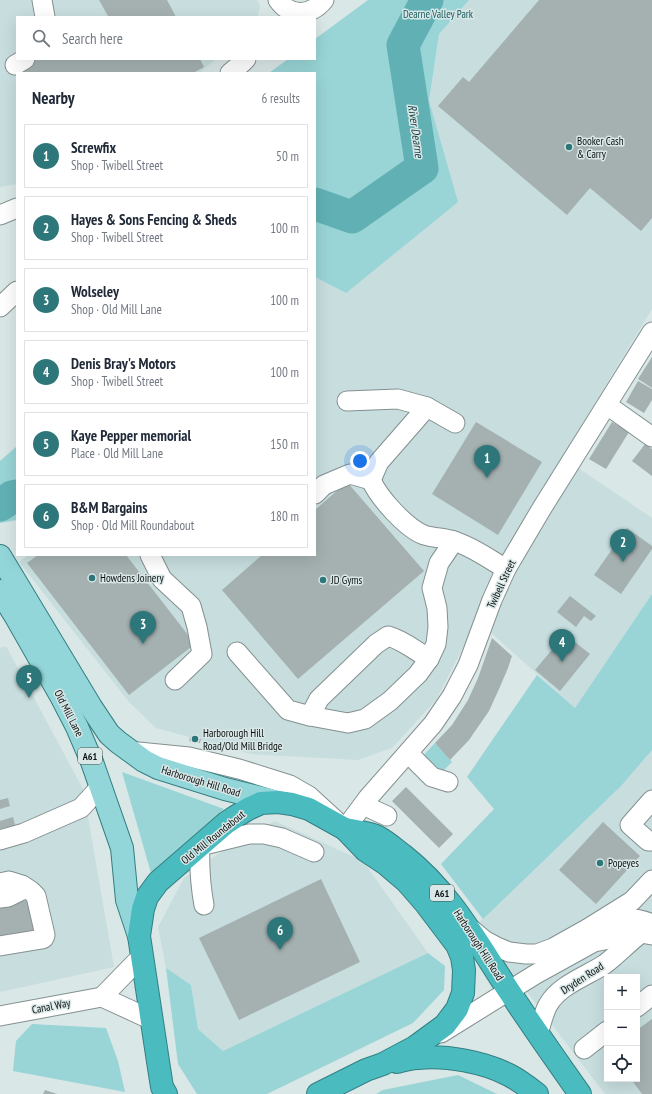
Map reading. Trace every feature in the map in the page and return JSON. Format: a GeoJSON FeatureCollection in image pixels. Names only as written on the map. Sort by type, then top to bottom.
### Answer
{"type":"FeatureCollection","features":[{"type":"Feature","properties":{"kind":"highway","name":"Old Mill Roundabout"},"geometry":{"type":"LineString","coordinates":[[166,1094],[162,1087],[140,946],[143,910],[147,897],[158,882],[226,823],[248,809],[261,803],[278,802],[309,809],[346,829],[365,850],[386,864],[406,881],[453,939],[462,957],[464,977],[463,993],[456,1009],[445,1025],[415,1047],[383,1064],[366,1070],[318,1094]]}},
{"type":"Feature","properties":{"kind":"highway","name":"Harborough Hill Road"},"geometry":{"type":"LineString","coordinates":[[346,829],[376,836],[412,862],[435,884],[465,922],[509,991],[580,1094]]}},
{"type":"Feature","properties":{"kind":"highway"},"geometry":{"type":"LineString","coordinates":[[383,1064],[419,1058],[465,1060],[508,1075],[537,1094]]}},
{"type":"Feature","properties":{"kind":"highway"},"geometry":{"type":"LineString","coordinates":[[154,1094],[159,1068]]}},
{"type":"Feature","properties":{"kind":"main road","name":"Old Mill Lane"},"geometry":{"type":"LineString","coordinates":[[0,556],[91,707],[109,734],[123,746]]}},
{"type":"Feature","properties":{"kind":"main road","name":"Old Mill Lane"},"geometry":{"type":"LineString","coordinates":[[0,591],[61,696],[77,727],[92,762],[122,848],[127,900],[140,946]]}},
{"type":"Feature","properties":{"kind":"main road","name":"Harborough Hill Road"},"geometry":{"type":"LineString","coordinates":[[123,746],[144,761],[158,768],[278,802]]}},
{"type":"Feature","properties":{"kind":"street"},"geometry":{"type":"LineString","coordinates":[[42,0],[45,16]]}},
{"type":"Feature","properties":{"kind":"street"},"geometry":{"type":"LineString","coordinates":[[276,6],[301,14],[314,9],[324,0]]}},
{"type":"Feature","properties":{"kind":"street"},"geometry":{"type":"LineString","coordinates":[[0,206],[16,204]]}},
{"type":"Feature","properties":{"kind":"street"},"geometry":{"type":"LineString","coordinates":[[0,215],[16,208]]}},
{"type":"Feature","properties":{"kind":"street"},"geometry":{"type":"LineString","coordinates":[[0,307],[16,292]]}},
{"type":"Feature","properties":{"kind":"street","name":"Twibell Street"},"geometry":{"type":"LineString","coordinates":[[346,829],[374,790],[433,724],[452,696],[468,665],[492,600],[506,569],[542,508],[652,332]]}},
{"type":"Feature","properties":{"kind":"street"},"geometry":{"type":"LineString","coordinates":[[347,401],[398,399],[427,407],[455,423]]}},
{"type":"Feature","properties":{"kind":"street"},"geometry":{"type":"LineString","coordinates":[[607,406],[652,437]]}},
{"type":"Feature","properties":{"kind":"street"},"geometry":{"type":"LineString","coordinates":[[427,407],[379,462],[371,480],[375,489],[403,521],[423,535],[454,542],[472,549],[506,569]]}},
{"type":"Feature","properties":{"kind":"street"},"geometry":{"type":"LineString","coordinates":[[316,493],[324,485],[350,474],[371,480]]}},
{"type":"Feature","properties":{"kind":"street"},"geometry":{"type":"LineString","coordinates":[[237,652],[288,710],[310,716],[348,723],[365,719],[390,701],[418,674],[429,659],[436,644],[438,627],[437,608],[432,588],[439,563],[454,542]]}},
{"type":"Feature","properties":{"kind":"street"},"geometry":{"type":"LineString","coordinates":[[150,556],[162,579],[192,606],[197,627],[202,654],[175,680]]}},
{"type":"Feature","properties":{"kind":"street"},"geometry":{"type":"LineString","coordinates":[[310,716],[319,699],[376,644],[388,636],[395,638],[429,659]]}},
{"type":"Feature","properties":{"kind":"street","name":"Harborough Hill Road"},"geometry":{"type":"LineString","coordinates":[[123,746],[189,757],[239,769],[290,785],[309,796],[346,829]]}},
{"type":"Feature","properties":{"kind":"street"},"geometry":{"type":"LineString","coordinates":[[408,753],[432,777],[448,782]]}},
{"type":"Feature","properties":{"kind":"street"},"geometry":{"type":"LineString","coordinates":[[0,840],[24,833],[81,808],[101,786]]}},
{"type":"Feature","properties":{"kind":"street"},"geometry":{"type":"LineString","coordinates":[[652,800],[630,825],[648,841],[652,841]]}},
{"type":"Feature","properties":{"kind":"street"},"geometry":{"type":"LineString","coordinates":[[363,804],[387,816]]}},
{"type":"Feature","properties":{"kind":"street"},"geometry":{"type":"LineString","coordinates":[[204,904],[200,886],[200,846],[249,834],[264,834],[282,838],[314,852]]}},
{"type":"Feature","properties":{"kind":"street"},"geometry":{"type":"LineString","coordinates":[[465,922],[484,940],[497,947],[509,952],[537,954],[587,929],[632,901],[652,880]]}},
{"type":"Feature","properties":{"kind":"street"},"geometry":{"type":"LineString","coordinates":[[0,883],[9,881],[22,885],[36,896],[45,935],[42,939],[0,946]]}},
{"type":"Feature","properties":{"kind":"street"},"geometry":{"type":"LineString","coordinates":[[0,898],[8,897],[26,888]]}},
{"type":"Feature","properties":{"kind":"street"},"geometry":{"type":"LineString","coordinates":[[509,991],[536,974],[594,942],[649,929],[643,920],[630,918],[610,920],[587,929]]}},
{"type":"Feature","properties":{"kind":"street","name":"Dryden Road"},"geometry":{"type":"LineString","coordinates":[[538,1034],[547,1006],[554,996],[564,988],[604,964],[649,929]]}},
{"type":"Feature","properties":{"kind":"street"},"geometry":{"type":"LineString","coordinates":[[140,946],[102,997],[152,1020]]}},
{"type":"Feature","properties":{"kind":"street","name":"Old Mill Roundabout"},"geometry":{"type":"LineString","coordinates":[[415,1047],[451,1028],[509,991]]}},
{"type":"Feature","properties":{"kind":"street"},"geometry":{"type":"LineString","coordinates":[[640,1005],[652,995]]}},
{"type":"Feature","properties":{"kind":"street","name":"Canal Way"},"geometry":{"type":"LineString","coordinates":[[0,1016],[102,997]]}},
{"type":"Feature","properties":{"kind":"street"},"geometry":{"type":"LineString","coordinates":[[584,1049],[604,1033]]}},
{"type":"Feature","properties":{"kind":"shaded area"},"geometry":{"type":"Polygon","coordinates":[[[0,0],[257,0],[260,5],[258,16],[16,16],[16,60],[215,60],[200,72],[16,72],[16,184],[0,187],[0,0]]]}},
{"type":"Feature","properties":{"kind":"shaded area"},"geometry":{"type":"Polygon","coordinates":[[[469,0],[652,0],[652,309],[562,457],[652,518],[652,594],[575,708],[477,620],[436,700],[392,748],[358,760],[251,754],[156,728],[129,702],[19,562],[27,556],[316,556],[316,278],[346,293],[431,113],[429,101],[439,34],[469,0]]]}},
{"type":"Feature","properties":{"kind":"shaded area"},"geometry":{"type":"Polygon","coordinates":[[[6,646],[83,789],[114,967],[0,992],[0,648],[6,646]]]}},
{"type":"Feature","properties":{"kind":"shaded area"},"geometry":{"type":"Polygon","coordinates":[[[652,750],[652,1094],[605,1094],[476,925],[622,785],[652,750]]]}},
{"type":"Feature","properties":{"kind":"shaded area"},"geometry":{"type":"Polygon","coordinates":[[[275,821],[363,861],[428,953],[223,1051],[198,1029],[191,985],[166,968],[158,927],[184,878],[224,850],[275,821]]]}},
{"type":"Feature","properties":{"kind":"green space","name":"Dearne Valley Park"},"geometry":{"type":"Polygon","coordinates":[[[368,0],[469,0],[439,34],[429,101],[458,202],[346,293],[316,278],[316,72],[270,72],[287,60],[316,60],[316,38],[368,0]]]}},
{"type":"Feature","properties":{"kind":"green space"},"geometry":{"type":"Polygon","coordinates":[[[16,447],[16,520],[0,523],[0,461],[16,447]]]}},
{"type":"Feature","properties":{"kind":"green space"},"geometry":{"type":"Polygon","coordinates":[[[652,594],[652,750],[622,785],[483,919],[441,864],[494,809],[467,777],[537,675],[575,708],[652,594]]]}},
{"type":"Feature","properties":{"kind":"green space"},"geometry":{"type":"Polygon","coordinates":[[[435,743],[452,762],[441,773],[421,758],[435,743]]]}},
{"type":"Feature","properties":{"kind":"green space"},"geometry":{"type":"Polygon","coordinates":[[[122,772],[224,809],[151,873],[122,772]]]}},
{"type":"Feature","properties":{"kind":"green space"},"geometry":{"type":"Polygon","coordinates":[[[428,953],[445,966],[444,990],[413,1023],[267,1094],[197,1094],[178,1064],[166,968],[191,985],[198,1029],[223,1051],[428,953]]]}},
{"type":"Feature","properties":{"kind":"green space"},"geometry":{"type":"Polygon","coordinates":[[[32,1024],[106,1028],[118,1061],[125,1092],[13,1071],[16,1041],[32,1024]]]}},
{"type":"Feature","properties":{"kind":"green space"},"geometry":{"type":"Polygon","coordinates":[[[458,1075],[497,1094],[376,1094],[383,1090],[458,1075]]]}},
{"type":"Feature","properties":{"kind":"building"},"geometry":{"type":"Polygon","coordinates":[[[99,0],[167,0],[175,16],[108,16],[99,0]]]}},
{"type":"Feature","properties":{"kind":"building","name":"Booker Cash & Carry"},"geometry":{"type":"Polygon","coordinates":[[[539,0],[652,0],[652,218],[641,231],[590,188],[567,215],[438,106],[463,77],[469,82],[539,0]]]}},
{"type":"Feature","properties":{"kind":"building"},"geometry":{"type":"Polygon","coordinates":[[[30,60],[200,60],[204,67],[195,72],[24,72],[20,66],[30,60]]]}},
{"type":"Feature","properties":{"kind":"building"},"geometry":{"type":"Polygon","coordinates":[[[652,357],[652,388],[638,379],[652,357]]]}},
{"type":"Feature","properties":{"kind":"building"},"geometry":{"type":"Polygon","coordinates":[[[638,381],[652,389],[652,400],[644,413],[626,402],[638,381]]]}},
{"type":"Feature","properties":{"kind":"building"},"geometry":{"type":"Polygon","coordinates":[[[476,422],[542,462],[498,535],[432,494],[476,422]]]}},
{"type":"Feature","properties":{"kind":"building"},"geometry":{"type":"Polygon","coordinates":[[[612,422],[629,432],[606,469],[589,459],[612,422]]]}},
{"type":"Feature","properties":{"kind":"building"},"geometry":{"type":"Polygon","coordinates":[[[645,444],[652,449],[652,476],[632,461],[645,444]]]}},
{"type":"Feature","properties":{"kind":"building","name":"JD Gyms"},"geometry":{"type":"Polygon","coordinates":[[[347,482],[424,571],[298,679],[222,590],[261,556],[316,556],[316,509],[347,482]]]}},
{"type":"Feature","properties":{"kind":"building"},"geometry":{"type":"Polygon","coordinates":[[[627,528],[652,546],[652,549],[621,594],[594,575],[627,528]]]}},
{"type":"Feature","properties":{"kind":"building"},"geometry":{"type":"Polygon","coordinates":[[[37,556],[127,556],[195,644],[129,695],[27,563],[37,556]]]}},
{"type":"Feature","properties":{"kind":"building"},"geometry":{"type":"Polygon","coordinates":[[[570,596],[596,616],[591,621],[584,616],[576,627],[557,612],[570,596]]]}},
{"type":"Feature","properties":{"kind":"building"},"geometry":{"type":"Polygon","coordinates":[[[565,634],[590,654],[560,691],[535,670],[565,634]]]}},
{"type":"Feature","properties":{"kind":"building"},"geometry":{"type":"Polygon","coordinates":[[[492,638],[512,656],[508,668],[489,711],[469,740],[450,760],[435,743],[452,725],[468,700],[478,678],[492,638]]]}},
{"type":"Feature","properties":{"kind":"building","name":"Harborough Hill Road/Old Mill Bridge"},"geometry":{"type":"Polygon","coordinates":[[[190,737],[201,739],[200,743],[189,741],[190,737]]]}},
{"type":"Feature","properties":{"kind":"building"},"geometry":{"type":"Polygon","coordinates":[[[406,787],[453,834],[439,848],[392,801],[406,787]]]}},
{"type":"Feature","properties":{"kind":"building"},"geometry":{"type":"Polygon","coordinates":[[[8,798],[10,806],[0,809],[0,800],[8,798]]]}},
{"type":"Feature","properties":{"kind":"building"},"geometry":{"type":"Polygon","coordinates":[[[13,817],[15,825],[0,829],[0,821],[13,817]]]}},
{"type":"Feature","properties":{"kind":"building","name":"Popeyes"},"geometry":{"type":"Polygon","coordinates":[[[603,822],[640,856],[596,904],[559,870],[603,822]]]}},
{"type":"Feature","properties":{"kind":"building"},"geometry":{"type":"Polygon","coordinates":[[[321,879],[360,962],[239,1020],[199,938],[321,879]]]}},
{"type":"Feature","properties":{"kind":"building"},"geometry":{"type":"Polygon","coordinates":[[[35,899],[40,937],[0,943],[0,905],[35,899]]]}},
{"type":"Feature","properties":{"kind":"building"},"geometry":{"type":"Polygon","coordinates":[[[652,1019],[652,1094],[642,1094],[633,1082],[640,1082],[640,1028],[652,1019]]]}},
{"type":"Feature","properties":{"kind":"building"},"geometry":{"type":"Polygon","coordinates":[[[45,1090],[57,1094],[43,1094],[45,1090]]]}},
{"type":"Feature","properties":{"kind":"waterway","name":"River Dearne"},"geometry":{"type":"LineString","coordinates":[[316,204],[352,217],[422,168],[403,45],[427,0]]}},
{"type":"Feature","properties":{"kind":"waterway","name":"River Dearne"},"geometry":{"type":"LineString","coordinates":[[0,505],[12,497],[16,496]]}},
{"type":"Feature","properties":{"kind":"place","name":"Booker Cash & Carry"},"geometry":{"type":"Point","coordinates":[569,147]}},
{"type":"Feature","properties":{"kind":"place","name":"Screwfix"},"geometry":{"type":"Point","coordinates":[487,478]}},
{"type":"Feature","properties":{"kind":"place","name":"Hayes & Sons Fencing & Sheds"},"geometry":{"type":"Point","coordinates":[623,562]}},
{"type":"Feature","properties":{"kind":"place","name":"Howdens Joinery"},"geometry":{"type":"Point","coordinates":[92,578]}},
{"type":"Feature","properties":{"kind":"place","name":"JD Gyms"},"geometry":{"type":"Point","coordinates":[323,580]}},
{"type":"Feature","properties":{"kind":"place","name":"Wolseley"},"geometry":{"type":"Point","coordinates":[143,644]}},
{"type":"Feature","properties":{"kind":"place","name":"Denis Bray's Motors"},"geometry":{"type":"Point","coordinates":[562,662]}},
{"type":"Feature","properties":{"kind":"place","name":"Kaye Pepper memorial"},"geometry":{"type":"Point","coordinates":[29,698]}},
{"type":"Feature","properties":{"kind":"place","name":"Harborough Hill Road/Old Mill Bridge"},"geometry":{"type":"Point","coordinates":[195,739]}},
{"type":"Feature","properties":{"kind":"place","name":"Popeyes"},"geometry":{"type":"Point","coordinates":[600,863]}},
{"type":"Feature","properties":{"kind":"place","name":"B&M Bargains"},"geometry":{"type":"Point","coordinates":[280,950]}}]}
